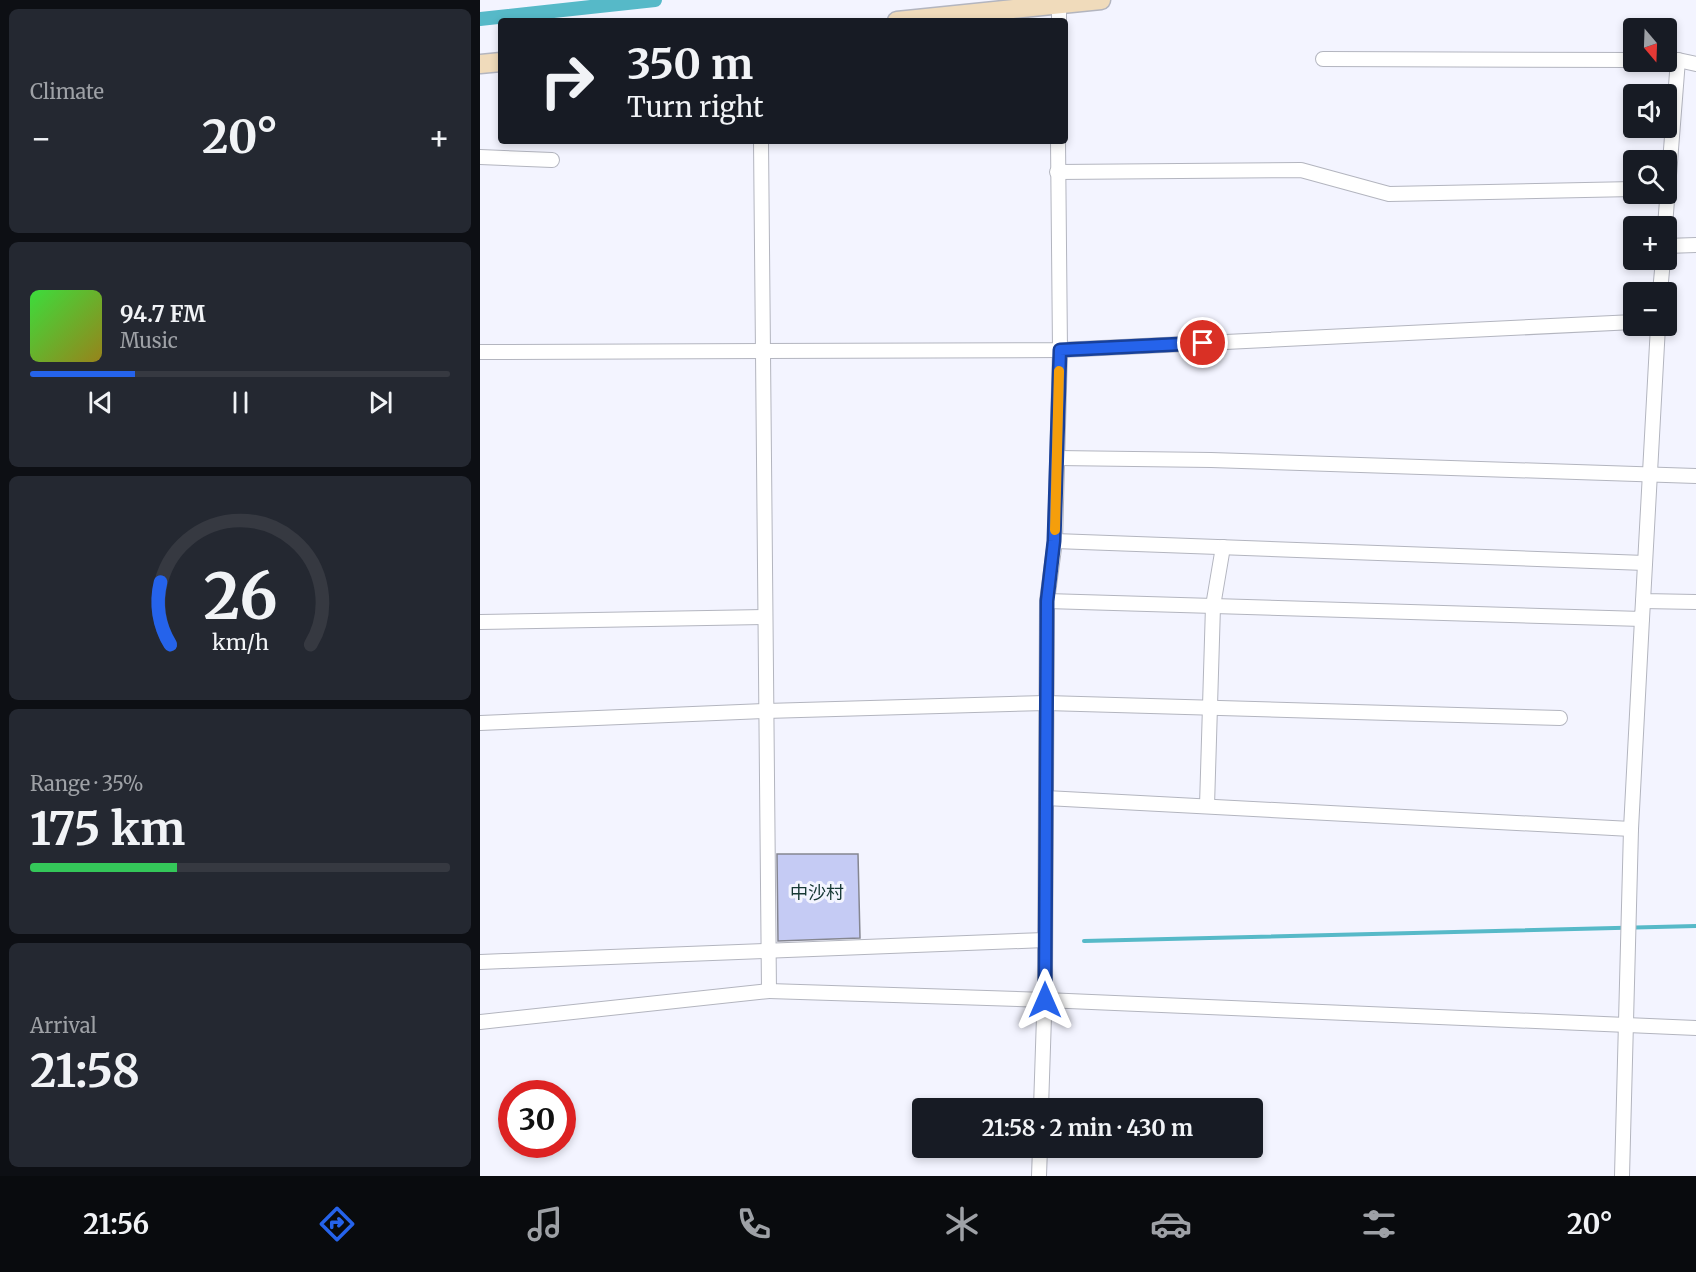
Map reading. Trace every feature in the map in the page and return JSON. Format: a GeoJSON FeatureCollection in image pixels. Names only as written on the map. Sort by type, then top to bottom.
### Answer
{"type":"FeatureCollection","features":[{"type":"Feature","properties":{"kind":"main road"},"geometry":{"type":"LineString","coordinates":[[958,18],[1059,13],[1101,0]]}},
{"type":"Feature","properties":{"kind":"main road"},"geometry":{"type":"LineString","coordinates":[[480,64],[498,62]]}},
{"type":"Feature","properties":{"kind":"street"},"geometry":{"type":"LineString","coordinates":[[1323,59],[1623,60]]}},
{"type":"Feature","properties":{"kind":"street"},"geometry":{"type":"LineString","coordinates":[[1677,61],[1696,64]]}},
{"type":"Feature","properties":{"kind":"street"},"geometry":{"type":"LineString","coordinates":[[1668,150],[1672,72]]}},
{"type":"Feature","properties":{"kind":"street"},"geometry":{"type":"LineString","coordinates":[[760,144],[769,991]]}},
{"type":"Feature","properties":{"kind":"street"},"geometry":{"type":"LineString","coordinates":[[1041,1098],[1045,1000],[1047,601],[1054,541],[1060,350],[1058,144]]}},
{"type":"Feature","properties":{"kind":"street"},"geometry":{"type":"LineString","coordinates":[[480,157],[552,160]]}},
{"type":"Feature","properties":{"kind":"street"},"geometry":{"type":"LineString","coordinates":[[1058,172],[1301,170],[1389,194],[1623,189]]}},
{"type":"Feature","properties":{"kind":"street"},"geometry":{"type":"LineString","coordinates":[[1677,246],[1696,245]]}},
{"type":"Feature","properties":{"kind":"street"},"geometry":{"type":"LineString","coordinates":[[480,352],[1060,350],[1623,323]]}},
{"type":"Feature","properties":{"kind":"street"},"geometry":{"type":"LineString","coordinates":[[1622,1176],[1631,830],[1657,336]]}},
{"type":"Feature","properties":{"kind":"street"},"geometry":{"type":"LineString","coordinates":[[1057,458],[1211,460],[1696,476]]}},
{"type":"Feature","properties":{"kind":"street"},"geometry":{"type":"LineString","coordinates":[[1054,541],[1645,563]]}},
{"type":"Feature","properties":{"kind":"street"},"geometry":{"type":"LineString","coordinates":[[1207,806],[1213,606],[1223,547]]}},
{"type":"Feature","properties":{"kind":"street"},"geometry":{"type":"LineString","coordinates":[[1047,601],[1642,619]]}},
{"type":"Feature","properties":{"kind":"street"},"geometry":{"type":"LineString","coordinates":[[1643,601],[1696,602]]}},
{"type":"Feature","properties":{"kind":"street"},"geometry":{"type":"LineString","coordinates":[[480,622],[765,617]]}},
{"type":"Feature","properties":{"kind":"street"},"geometry":{"type":"LineString","coordinates":[[480,723],[766,711],[1046,703],[1560,718]]}},
{"type":"Feature","properties":{"kind":"street"},"geometry":{"type":"LineString","coordinates":[[1046,798],[1631,830]]}},
{"type":"Feature","properties":{"kind":"street"},"geometry":{"type":"LineString","coordinates":[[480,962],[1045,940]]}},
{"type":"Feature","properties":{"kind":"street"},"geometry":{"type":"LineString","coordinates":[[480,1023],[769,991],[1045,1000],[1696,1028]]}},
{"type":"Feature","properties":{"kind":"street"},"geometry":{"type":"LineString","coordinates":[[1039,1176],[1040,1158]]}},
{"type":"Feature","properties":{"kind":"building"},"geometry":{"type":"Polygon","coordinates":[[[777,854],[858,854],[860,938],[778,941],[777,854]]]}},
{"type":"Feature","properties":{"kind":"waterway"},"geometry":{"type":"LineString","coordinates":[[480,19],[655,0]]}},
{"type":"Feature","properties":{"kind":"waterway"},"geometry":{"type":"LineString","coordinates":[[1084,941],[1696,926]]}},
{"type":"Feature","properties":{"kind":"slow traffic"},"geometry":{"type":"LineString","coordinates":[[1055,530],[1059,371]]}},
{"type":"Feature","properties":{"kind":"district","name":"中沙村"},"geometry":{"type":"Point","coordinates":[817,892]}},
{"type":"Feature","properties":{"kind":"route"},"geometry":{"type":"LineString","coordinates":[[1045,1000],[1047,601],[1054,541],[1060,350],[1203,343]]}}]}
